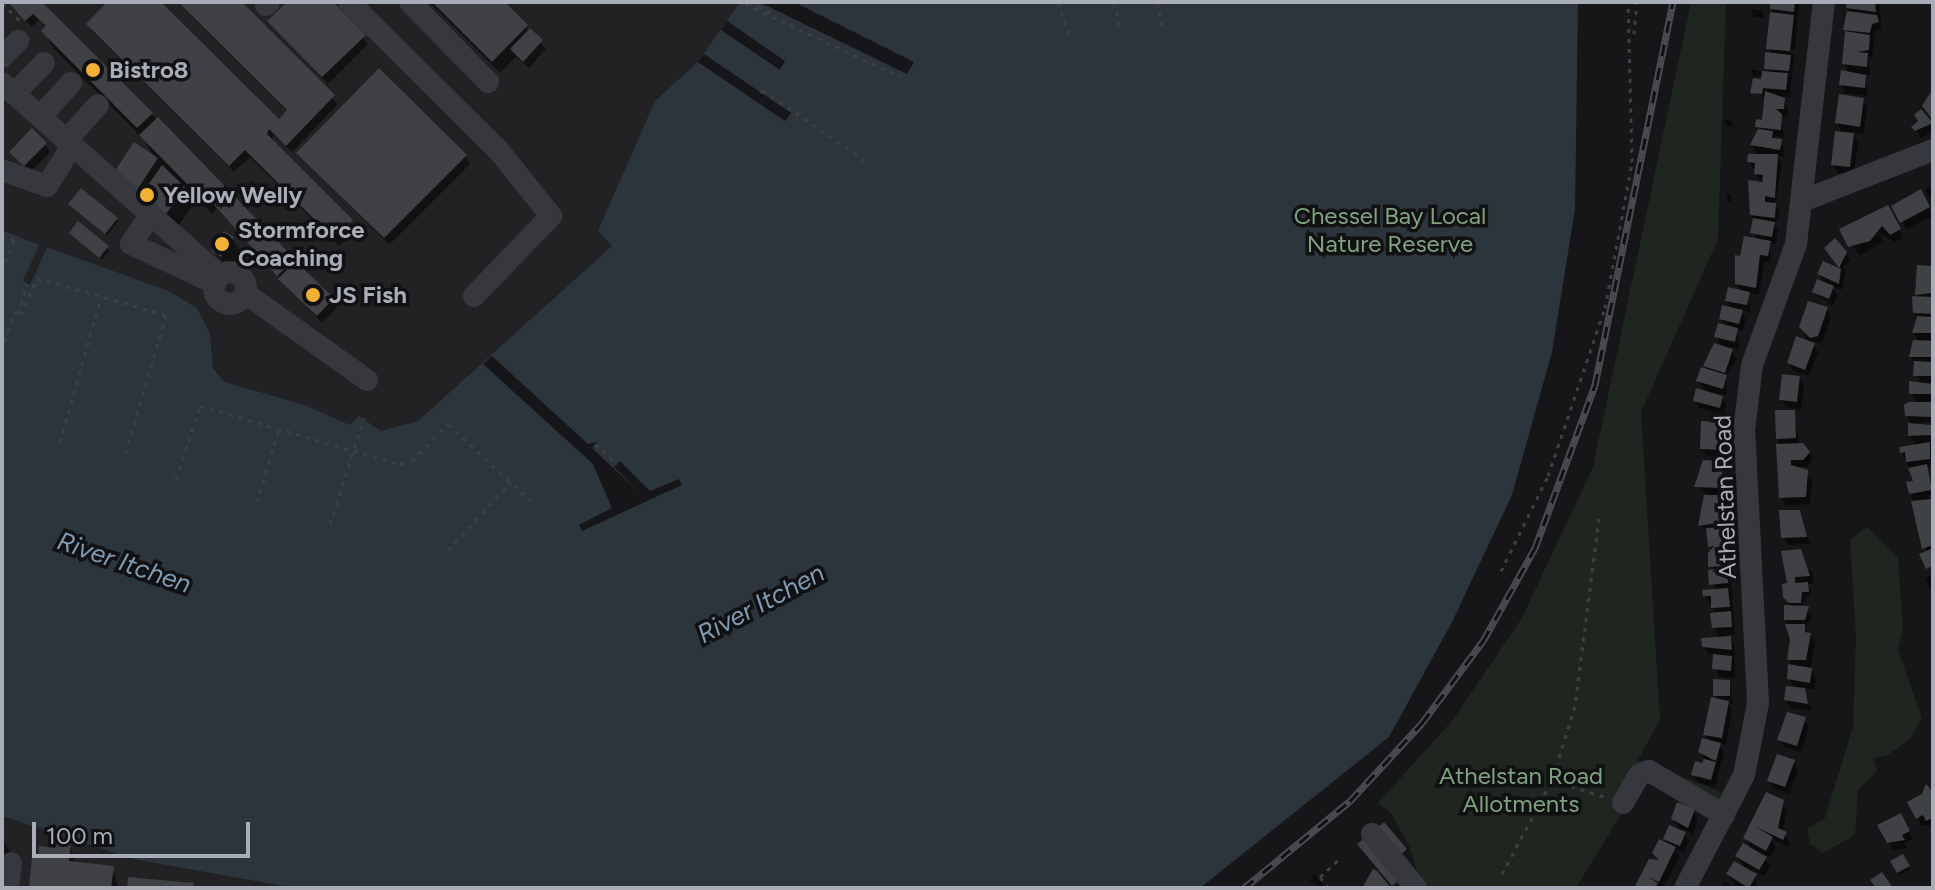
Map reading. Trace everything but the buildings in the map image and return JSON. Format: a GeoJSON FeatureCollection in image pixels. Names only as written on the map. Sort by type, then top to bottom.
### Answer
{"type":"FeatureCollection","features":[{"type":"Feature","properties":{"kind":"street"},"geometry":{"type":"LineString","coordinates":[[349,2],[500,152],[551,216],[474,296]]}},
{"type":"Feature","properties":{"kind":"street"},"geometry":{"type":"LineString","coordinates":[[410,2],[488,82]]}},
{"type":"Feature","properties":{"kind":"street","name":"Athelstan Road"},"geometry":{"type":"LineString","coordinates":[[1685,888],[1744,775],[1758,703],[1744,431],[1752,365],[1787,276],[1802,201],[1824,2]]}},
{"type":"Feature","properties":{"kind":"street"},"geometry":{"type":"LineString","coordinates":[[44,63],[8,88],[218,280]]}},
{"type":"Feature","properties":{"kind":"street"},"geometry":{"type":"LineString","coordinates":[[40,117],[71,83]]}},
{"type":"Feature","properties":{"kind":"street"},"geometry":{"type":"LineString","coordinates":[[2,170],[47,186],[69,143],[98,105]]}},
{"type":"Feature","properties":{"kind":"street"},"geometry":{"type":"LineString","coordinates":[[1802,201],[1933,150]]}},
{"type":"Feature","properties":{"kind":"street"},"geometry":{"type":"LineString","coordinates":[[149,217],[131,244],[218,280],[239,275],[245,293],[367,380]]}},
{"type":"Feature","properties":{"kind":"street"},"geometry":{"type":"LineString","coordinates":[[1623,803],[1639,775],[1649,771],[1724,815]]}},
{"type":"Feature","properties":{"kind":"street"},"geometry":{"type":"LineString","coordinates":[[1372,834],[1416,888]]}},
{"type":"Feature","properties":{"kind":"street"},"geometry":{"type":"LineString","coordinates":[[8,888],[11,863]]}},
{"type":"Feature","properties":{"kind":"path"},"geometry":{"type":"LineString","coordinates":[[1058,2],[1071,40]]}},
{"type":"Feature","properties":{"kind":"path"},"geometry":{"type":"LineString","coordinates":[[1114,2],[1121,30]]}},
{"type":"Feature","properties":{"kind":"path"},"geometry":{"type":"LineString","coordinates":[[1157,2],[1162,25]]}},
{"type":"Feature","properties":{"kind":"path"},"geometry":{"type":"LineString","coordinates":[[1628,2],[1633,42]]}},
{"type":"Feature","properties":{"kind":"path"},"geometry":{"type":"LineString","coordinates":[[1501,571],[1548,476],[1605,308],[1632,162],[1633,42],[1637,2]]}},
{"type":"Feature","properties":{"kind":"path"},"geometry":{"type":"LineString","coordinates":[[747,3],[901,77]]}},
{"type":"Feature","properties":{"kind":"path"},"geometry":{"type":"LineString","coordinates":[[761,93],[763,90],[870,164]]}},
{"type":"Feature","properties":{"kind":"path"},"geometry":{"type":"LineString","coordinates":[[2,234],[14,240],[2,270]]}},
{"type":"Feature","properties":{"kind":"path"},"geometry":{"type":"LineString","coordinates":[[18,314],[37,278],[166,315],[124,459]]}},
{"type":"Feature","properties":{"kind":"path"},"geometry":{"type":"LineString","coordinates":[[18,314],[27,284]]}},
{"type":"Feature","properties":{"kind":"path"},"geometry":{"type":"LineString","coordinates":[[60,442],[101,297]]}},
{"type":"Feature","properties":{"kind":"path"},"geometry":{"type":"LineString","coordinates":[[2,351],[14,312],[18,314]]}},
{"type":"Feature","properties":{"kind":"path"},"geometry":{"type":"LineString","coordinates":[[176,479],[200,406],[400,464],[412,461],[448,424],[536,506]]}},
{"type":"Feature","properties":{"kind":"path"},"geometry":{"type":"LineString","coordinates":[[330,524],[364,418]]}},
{"type":"Feature","properties":{"kind":"path"},"geometry":{"type":"LineString","coordinates":[[257,502],[279,429]]}},
{"type":"Feature","properties":{"kind":"path"},"geometry":{"type":"LineString","coordinates":[[595,444],[617,464]]}},
{"type":"Feature","properties":{"kind":"path"},"geometry":{"type":"LineString","coordinates":[[448,550],[511,482]]}},
{"type":"Feature","properties":{"kind":"path"},"geometry":{"type":"LineString","coordinates":[[1502,874],[1552,780],[1575,706],[1599,518]]}},
{"type":"Feature","properties":{"kind":"path"},"geometry":{"type":"LineString","coordinates":[[1552,780],[1623,803]]}},
{"type":"Feature","properties":{"kind":"path"},"geometry":{"type":"LineString","coordinates":[[1329,888],[1320,877],[1338,860]]}},
{"type":"Feature","properties":{"kind":"shaded area"},"geometry":{"type":"Polygon","coordinates":[[[2,2],[740,2],[698,62],[613,246],[418,421],[381,432],[359,416],[351,426],[305,405],[225,382],[213,367],[210,333],[197,308],[169,291],[47,247],[31,285],[22,281],[38,245],[2,230],[2,2]]]}},
{"type":"Feature","properties":{"kind":"shaded area"},"geometry":{"type":"Polygon","coordinates":[[[2,816],[133,859],[294,888],[2,888],[2,816]]]}},
{"type":"Feature","properties":{"kind":"green space","name":"Athelstan Road Allotments"},"geometry":{"type":"Polygon","coordinates":[[[1691,2],[1726,2],[1718,239],[1641,412],[1660,719],[1638,760],[1721,792],[1712,816],[1642,780],[1576,888],[1422,888],[1410,848],[1391,813],[1378,803],[1452,721],[1522,618],[1593,467],[1691,2]]]}},
{"type":"Feature","properties":{"kind":"green space"},"geometry":{"type":"Polygon","coordinates":[[[1867,527],[1898,558],[1903,629],[1898,650],[1922,718],[1911,738],[1888,755],[1873,758],[1877,771],[1858,790],[1855,835],[1823,853],[1810,844],[1807,829],[1825,818],[1853,727],[1856,637],[1850,540],[1867,527]]]}},
{"type":"Feature","properties":{"kind":"water","name":"River Itchen"},"geometry":{"type":"Polygon","coordinates":[[[740,2],[1578,2],[1575,209],[1552,352],[1512,495],[1452,622],[1389,737],[1200,888],[294,888],[133,859],[2,816],[2,230],[39,245],[23,281],[30,285],[47,247],[169,291],[197,308],[210,333],[213,368],[225,382],[305,405],[350,425],[359,416],[381,431],[418,421],[612,246],[598,231],[655,101],[698,62],[740,2]]]}},
{"type":"Feature","properties":{"kind":"pier"},"geometry":{"type":"Polygon","coordinates":[[[759,2],[794,2],[914,62],[907,74],[759,2]]]}},
{"type":"Feature","properties":{"kind":"pier"},"geometry":{"type":"Polygon","coordinates":[[[727,21],[785,61],[780,70],[721,30],[727,21]]]}},
{"type":"Feature","properties":{"kind":"pier"},"geometry":{"type":"Polygon","coordinates":[[[704,54],[791,113],[785,121],[698,62],[704,54]]]}},
{"type":"Feature","properties":{"kind":"pier"},"geometry":{"type":"Polygon","coordinates":[[[492,356],[588,444],[597,442],[592,448],[642,495],[614,467],[620,461],[650,491],[679,479],[682,485],[582,531],[579,525],[612,508],[593,464],[483,364],[492,356]]]}},
{"type":"Feature","properties":{"kind":"railway"},"geometry":{"type":"LineString","coordinates":[[1244,888],[1350,801],[1422,723],[1483,641],[1535,548],[1595,385],[1673,2]]}},
{"type":"Feature","properties":{"kind":"place","name":"Bistro8"},"geometry":{"type":"Point","coordinates":[93,70]}},
{"type":"Feature","properties":{"kind":"place","name":"Yellow Welly"},"geometry":{"type":"Point","coordinates":[147,195]}},
{"type":"Feature","properties":{"kind":"place","name":"Stormforce Coaching"},"geometry":{"type":"Point","coordinates":[222,244]}},
{"type":"Feature","properties":{"kind":"place","name":"JS Fish"},"geometry":{"type":"Point","coordinates":[313,295]}},
{"type":"Feature","properties":{"kind":"park label","name":"Chessel Bay Local Nature Reserve"},"geometry":{"type":"Point","coordinates":[1390,230]}}]}
